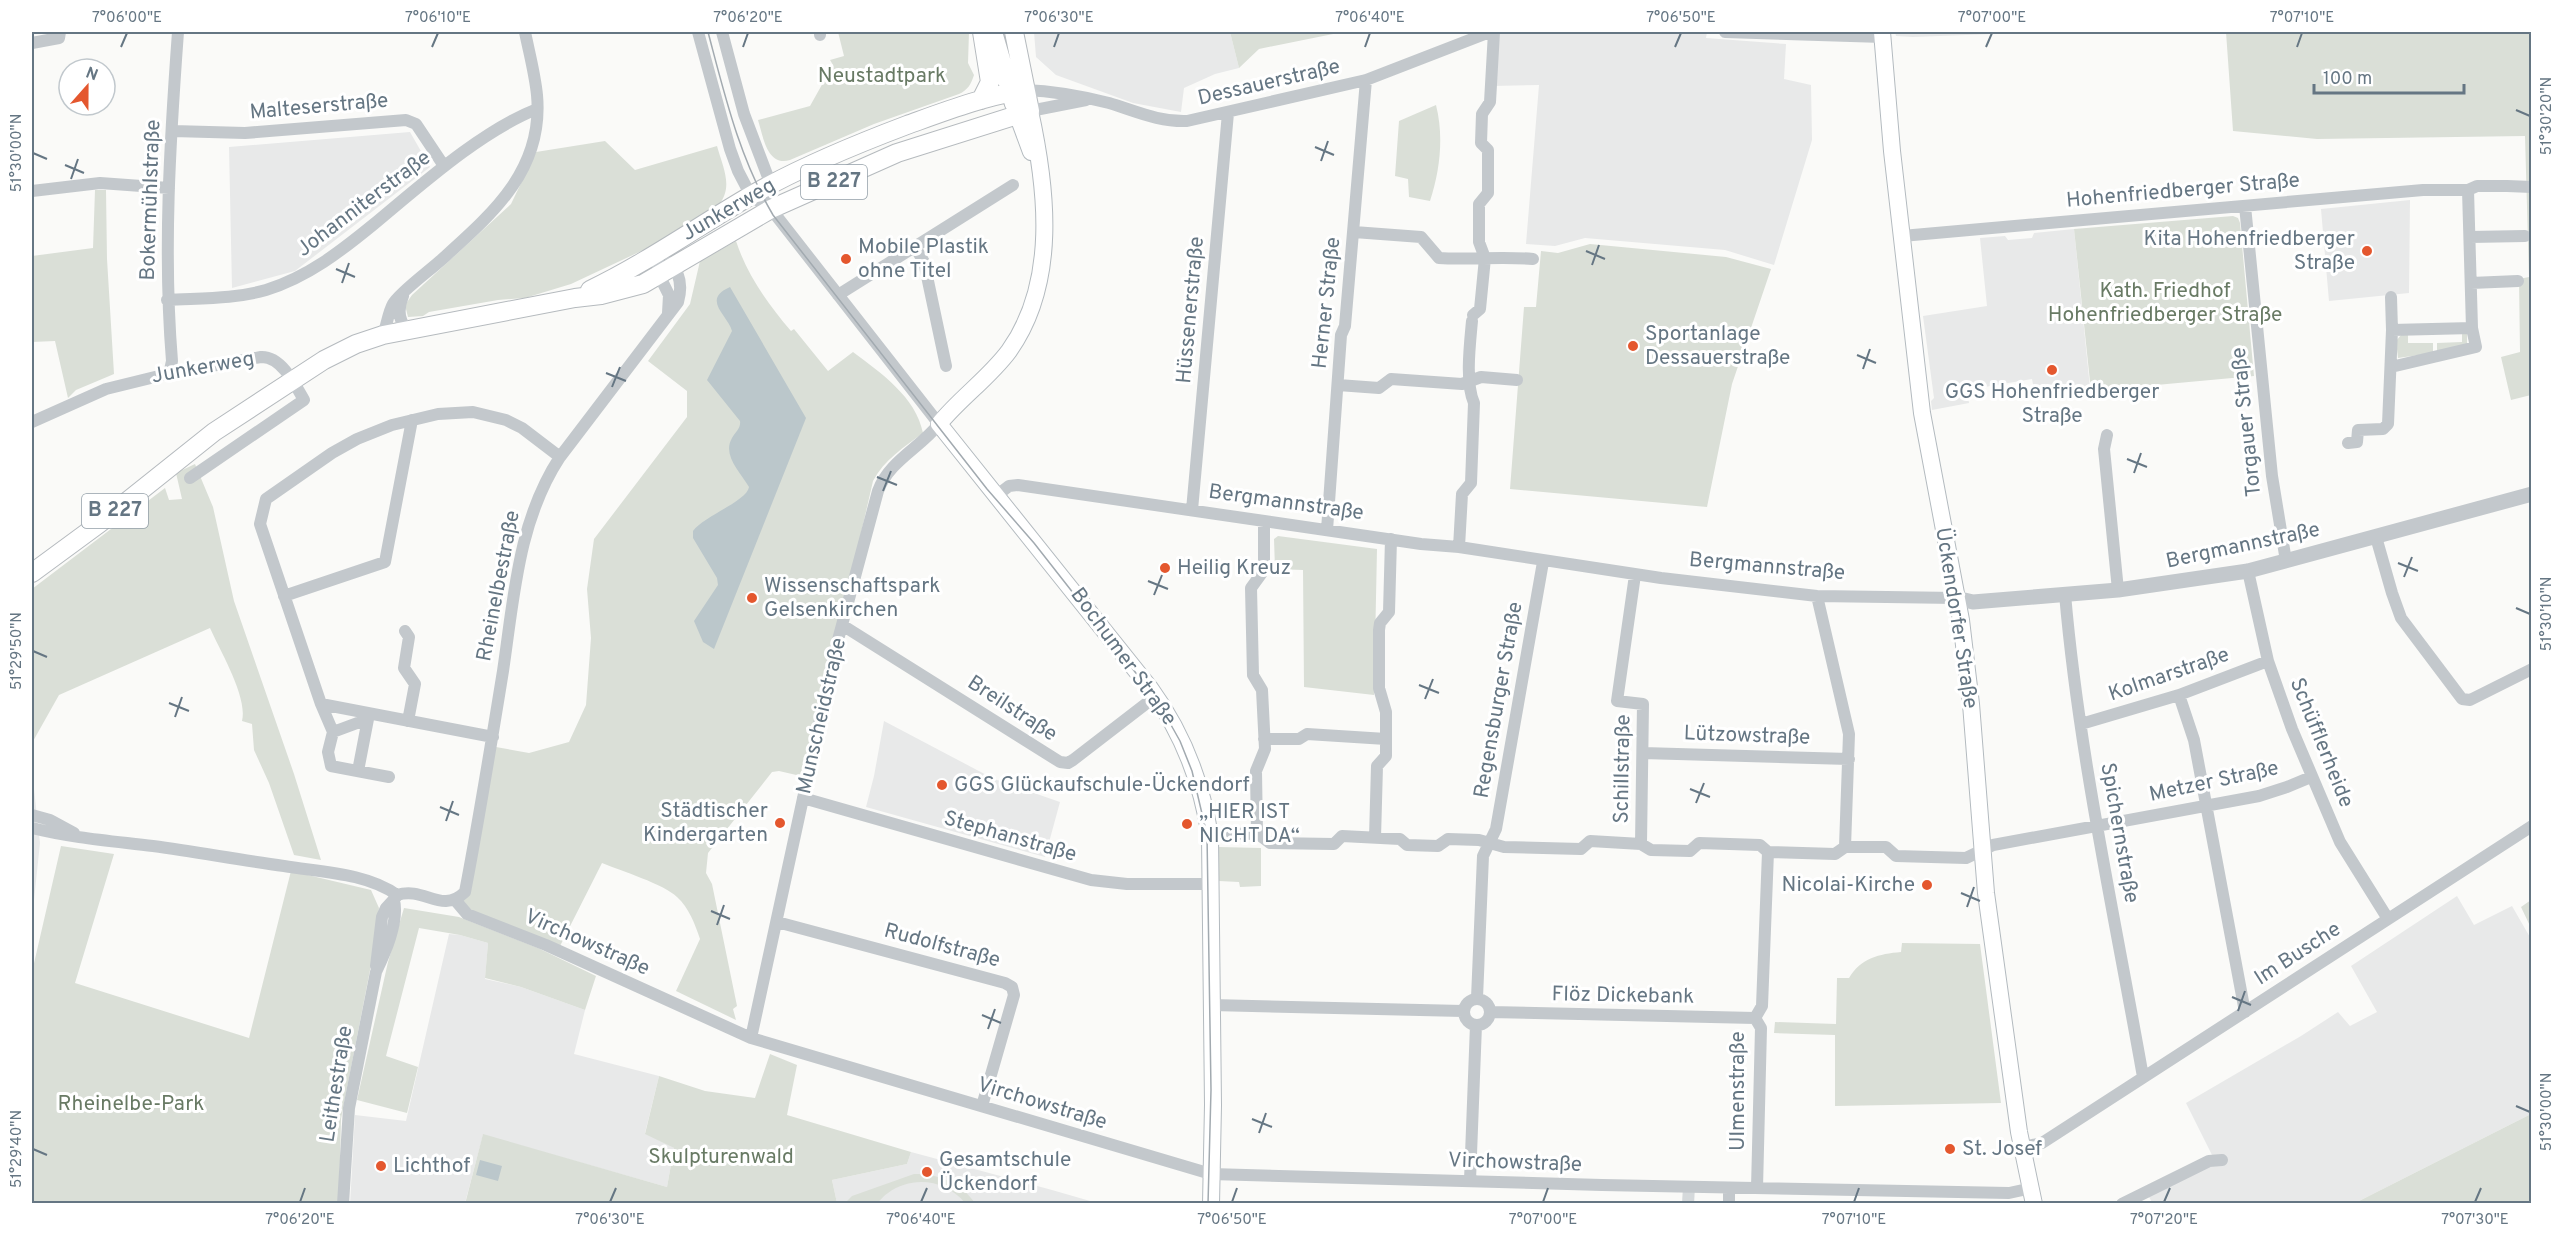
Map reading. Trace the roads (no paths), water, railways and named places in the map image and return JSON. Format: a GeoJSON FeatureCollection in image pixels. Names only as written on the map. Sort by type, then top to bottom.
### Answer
{"type":"FeatureCollection","features":[{"type":"Feature","properties":{"kind":"main road"},"geometry":{"type":"LineString","coordinates":[[981,100],[990,82],[982,32]]}},
{"type":"Feature","properties":{"kind":"main road"},"geometry":{"type":"LineString","coordinates":[[993,32],[1018,92],[1023,113]]}},
{"type":"Feature","properties":{"kind":"main road"},"geometry":{"type":"LineString","coordinates":[[1014,32],[1018,92]]}},
{"type":"Feature","properties":{"kind":"main road","name":"Ückendorfer Straße"},"geometry":{"type":"LineString","coordinates":[[1883,34],[1887,98],[1922,413],[1956,598],[1971,704],[1983,849],[2007,1049],[2033,1196]]}},
{"type":"Feature","properties":{"kind":"main road","name":"Junkerweg"},"geometry":{"type":"LineString","coordinates":[[575,298],[615,278],[771,184],[865,141],[981,100],[1018,92]]}},
{"type":"Feature","properties":{"kind":"main road","name":"Junkerweg"},"geometry":{"type":"LineString","coordinates":[[292,380],[356,344],[383,335],[624,290],[643,284],[771,209],[897,153],[1023,113]]}},
{"type":"Feature","properties":{"kind":"main road","name":"Munscheidstraße"},"geometry":{"type":"LineString","coordinates":[[939,424],[1010,350],[1027,317],[1043,258],[1046,228],[1038,166],[1023,113]]}},
{"type":"Feature","properties":{"kind":"main road","name":"B 227"},"geometry":{"type":"LineString","coordinates":[[32,573],[100,523],[214,432],[292,380]]}},
{"type":"Feature","properties":{"kind":"main road","name":"Bochumer Straße"},"geometry":{"type":"LineString","coordinates":[[939,424],[1042,550],[1156,696],[1185,748],[1202,795],[1209,833],[1212,1005],[1211,1203]]}},
{"type":"Feature","properties":{"kind":"street","name":"Bokermühlstraße"},"geometry":{"type":"LineString","coordinates":[[170,369],[172,361],[167,300],[169,188],[178,32]]}},
{"type":"Feature","properties":{"kind":"street"},"geometry":{"type":"LineString","coordinates":[[383,335],[394,302],[483,222],[507,196],[520,177],[531,150],[537,109],[537,94],[525,32]]}},
{"type":"Feature","properties":{"kind":"street"},"geometry":{"type":"LineString","coordinates":[[698,32],[730,149],[750,196]]}},
{"type":"Feature","properties":{"kind":"street"},"geometry":{"type":"LineString","coordinates":[[722,32],[744,114],[771,184],[771,209]]}},
{"type":"Feature","properties":{"kind":"street"},"geometry":{"type":"LineString","coordinates":[[1458,548],[1462,494],[1471,483],[1474,403],[1469,393],[1471,381],[1469,359],[1472,318],[1480,309],[1485,258],[1479,242],[1479,204],[1488,193],[1488,150],[1481,143],[1482,114],[1491,102],[1492,32]]}},
{"type":"Feature","properties":{"kind":"street","name":"Dessauerstraße"},"geometry":{"type":"LineString","coordinates":[[1018,92],[1061,92],[1173,122],[1200,120],[1366,80],[1492,32]]}},
{"type":"Feature","properties":{"kind":"street"},"geometry":{"type":"LineString","coordinates":[[1725,32],[1883,34]]}},
{"type":"Feature","properties":{"kind":"street"},"geometry":{"type":"LineString","coordinates":[[32,43],[59,35]]}},
{"type":"Feature","properties":{"kind":"street","name":"Herner Straße"},"geometry":{"type":"LineString","coordinates":[[1327,530],[1366,80]]}},
{"type":"Feature","properties":{"kind":"street","name":"Dessauerstraße"},"geometry":{"type":"LineString","coordinates":[[1023,113],[1087,99]]}},
{"type":"Feature","properties":{"kind":"street","name":"Johanniterstraße"},"geometry":{"type":"LineString","coordinates":[[167,300],[230,297],[265,290],[294,280],[337,254],[444,166],[519,116],[537,109]]}},
{"type":"Feature","properties":{"kind":"street","name":"Hüssenerstraße"},"geometry":{"type":"LineString","coordinates":[[1192,510],[1228,113]]}},
{"type":"Feature","properties":{"kind":"street","name":"Malteserstraße"},"geometry":{"type":"LineString","coordinates":[[173,131],[245,133],[406,120],[416,124],[444,166]]}},
{"type":"Feature","properties":{"kind":"street"},"geometry":{"type":"LineString","coordinates":[[32,191],[100,183],[169,188]]}},
{"type":"Feature","properties":{"kind":"street"},"geometry":{"type":"LineString","coordinates":[[838,295],[1013,185]]}},
{"type":"Feature","properties":{"kind":"street","name":"Hohenfriedberger Straße"},"geometry":{"type":"LineString","coordinates":[[1902,236],[2422,190],[2468,190],[2477,186],[2532,187]]}},
{"type":"Feature","properties":{"kind":"street"},"geometry":{"type":"LineString","coordinates":[[2391,367],[2476,347],[2472,328],[2468,190]]}},
{"type":"Feature","properties":{"kind":"street","name":"Bochumer Straße"},"geometry":{"type":"LineString","coordinates":[[750,196],[771,209],[939,424]]}},
{"type":"Feature","properties":{"kind":"street","name":"Torgauer Straße"},"geometry":{"type":"LineString","coordinates":[[2245,206],[2272,476],[2286,561]]}},
{"type":"Feature","properties":{"kind":"street"},"geometry":{"type":"LineString","coordinates":[[1354,232],[1421,237],[1439,258],[1466,260],[1502,256],[1533,259]]}},
{"type":"Feature","properties":{"kind":"street"},"geometry":{"type":"LineString","coordinates":[[2470,237],[2525,236]]}},
{"type":"Feature","properties":{"kind":"street"},"geometry":{"type":"LineString","coordinates":[[915,247],[924,262],[946,366]]}},
{"type":"Feature","properties":{"kind":"street","name":"Rheinelbestraße"},"geometry":{"type":"LineString","coordinates":[[456,901],[465,892],[525,536],[538,495],[560,457],[668,314],[671,303],[666,270],[657,253]]}},
{"type":"Feature","properties":{"kind":"street"},"geometry":{"type":"LineString","coordinates":[[2471,283],[2518,281]]}},
{"type":"Feature","properties":{"kind":"street"},"geometry":{"type":"LineString","coordinates":[[403,294],[399,316],[408,330]]}},
{"type":"Feature","properties":{"kind":"street"},"geometry":{"type":"LineString","coordinates":[[2348,443],[2357,442],[2358,430],[2387,427],[2391,367],[2391,297]]}},
{"type":"Feature","properties":{"kind":"street"},"geometry":{"type":"LineString","coordinates":[[2392,330],[2472,328]]}},
{"type":"Feature","properties":{"kind":"street","name":"Junkerweg"},"geometry":{"type":"LineString","coordinates":[[32,422],[106,389],[163,375],[170,369],[183,371],[267,357],[273,359],[292,380]]}},
{"type":"Feature","properties":{"kind":"street"},"geometry":{"type":"LineString","coordinates":[[1338,385],[1379,388],[1391,379],[1462,384],[1480,377],[1517,380]]}},
{"type":"Feature","properties":{"kind":"street"},"geometry":{"type":"LineString","coordinates":[[190,478],[304,400],[292,380]]}},
{"type":"Feature","properties":{"kind":"street"},"geometry":{"type":"LineString","coordinates":[[388,777],[332,766],[328,752],[333,732],[321,704],[260,524],[266,499],[332,453],[357,439],[392,425],[456,412],[490,415],[522,428],[560,457]]}},
{"type":"Feature","properties":{"kind":"street"},"geometry":{"type":"LineString","coordinates":[[284,596],[385,562],[412,420]]}},
{"type":"Feature","properties":{"kind":"street","name":"Munscheidstraße"},"geometry":{"type":"LineString","coordinates":[[751,1038],[842,625],[882,478],[890,468],[923,442],[939,424]]}},
{"type":"Feature","properties":{"kind":"street"},"geometry":{"type":"LineString","coordinates":[[2107,435],[2104,449],[2118,590]]}},
{"type":"Feature","properties":{"kind":"street","name":"Bergmannstraße"},"geometry":{"type":"LineString","coordinates":[[996,496],[1009,486],[1018,485],[1635,575],[1817,596],[1956,598],[1973,602],[2118,590],[2248,571],[2532,494]]}},
{"type":"Feature","properties":{"kind":"street"},"geometry":{"type":"LineString","coordinates":[[1257,834],[1256,771],[1265,749],[1262,690],[1253,675],[1251,588],[1264,570],[1264,522]]}},
{"type":"Feature","properties":{"kind":"street"},"geometry":{"type":"LineString","coordinates":[[2376,537],[2392,593],[2402,618],[2462,699],[2470,700],[2532,669]]}},
{"type":"Feature","properties":{"kind":"street"},"geometry":{"type":"LineString","coordinates":[[1375,838],[1377,766],[1386,756],[1386,712],[1379,688],[1379,630],[1380,623],[1389,612],[1391,539]]}},
{"type":"Feature","properties":{"kind":"street","name":"Regensburger Straße"},"geometry":{"type":"LineString","coordinates":[[1477,998],[1483,856],[1496,829],[1543,562]]}},
{"type":"Feature","properties":{"kind":"street","name":"Schüfflerheide"},"geometry":{"type":"LineString","coordinates":[[2248,571],[2268,661],[2292,729],[2340,842],[2388,919]]}},
{"type":"Feature","properties":{"kind":"street","name":"Schillstraße"},"geometry":{"type":"LineString","coordinates":[[1635,575],[1617,700],[1643,704],[1641,844]]}},
{"type":"Feature","properties":{"kind":"street","name":"Spichernstraße"},"geometry":{"type":"LineString","coordinates":[[2065,594],[2068,638],[2097,825],[2143,1077]]}},
{"type":"Feature","properties":{"kind":"street"},"geometry":{"type":"LineString","coordinates":[[1817,596],[1849,734],[1845,847]]}},
{"type":"Feature","properties":{"kind":"street","name":"Breilstraße"},"geometry":{"type":"LineString","coordinates":[[842,625],[1060,762],[1068,763],[1073,760],[1156,696]]}},
{"type":"Feature","properties":{"kind":"street"},"geometry":{"type":"LineString","coordinates":[[405,631],[409,637],[404,668],[415,684],[408,721]]}},
{"type":"Feature","properties":{"kind":"street","name":"Kolmarstraße"},"geometry":{"type":"LineString","coordinates":[[2081,724],[2179,695],[2268,661]]}},
{"type":"Feature","properties":{"kind":"street"},"geometry":{"type":"LineString","coordinates":[[2179,695],[2194,740],[2245,1012]]}},
{"type":"Feature","properties":{"kind":"street"},"geometry":{"type":"LineString","coordinates":[[321,704],[369,717],[408,721],[492,736]]}},
{"type":"Feature","properties":{"kind":"street"},"geometry":{"type":"LineString","coordinates":[[333,732],[369,717]]}},
{"type":"Feature","properties":{"kind":"street"},"geometry":{"type":"LineString","coordinates":[[358,771],[369,717]]}},
{"type":"Feature","properties":{"kind":"street"},"geometry":{"type":"LineString","coordinates":[[1264,739],[1299,739],[1307,734],[1386,739]]}},
{"type":"Feature","properties":{"kind":"street","name":"Lützowstraße"},"geometry":{"type":"LineString","coordinates":[[1643,753],[1849,759]]}},
{"type":"Feature","properties":{"kind":"street","name":"Metzer Straße"},"geometry":{"type":"LineString","coordinates":[[1209,833],[1257,834],[1270,843],[1334,843],[1342,836],[1400,839],[1407,845],[1438,846],[1448,839],[1489,843],[1504,847],[1581,849],[1590,841],[1641,844],[1651,850],[1690,851],[1699,843],[1760,845],[1768,852],[1835,854],[1845,847],[1886,848],[1896,856],[1966,858],[1983,849],[2097,825],[2259,796],[2287,788],[2312,777]]}},
{"type":"Feature","properties":{"kind":"street","name":"Stephanstraße"},"geometry":{"type":"LineString","coordinates":[[803,798],[1091,880],[1127,884],[1210,884]]}},
{"type":"Feature","properties":{"kind":"street","name":"Virchowstraße"},"geometry":{"type":"LineString","coordinates":[[32,815],[50,820],[86,839]]}},
{"type":"Feature","properties":{"kind":"street","name":"Im Busche"},"geometry":{"type":"LineString","coordinates":[[2023,1147],[2042,1143],[2532,826]]}},
{"type":"Feature","properties":{"kind":"street","name":"Virchowstraße"},"geometry":{"type":"LineString","coordinates":[[32,828],[86,839],[156,847],[368,881],[385,886],[395,898],[412,892],[448,903],[456,901],[467,914],[546,945],[751,1038],[1211,1174],[2009,1193],[2033,1196]]}},
{"type":"Feature","properties":{"kind":"street","name":"Ulmenstraße"},"geometry":{"type":"LineString","coordinates":[[1757,1188],[1761,1028],[1755,1018],[1762,1006],[1768,852]]}},
{"type":"Feature","properties":{"kind":"street","name":"Leithestraße"},"geometry":{"type":"LineString","coordinates":[[343,1203],[349,1108],[376,972],[375,955],[382,917],[395,898]]}},
{"type":"Feature","properties":{"kind":"street","name":"Rudolfstraße"},"geometry":{"type":"LineString","coordinates":[[777,922],[1005,983],[1012,987],[1014,995],[982,1106]]}},
{"type":"Feature","properties":{"kind":"street"},"geometry":{"type":"LineString","coordinates":[[1463,1011],[1469,1001],[1477,998],[1488,1004],[1490,1012],[1488,1020],[1476,1025]]}},
{"type":"Feature","properties":{"kind":"street"},"geometry":{"type":"LineString","coordinates":[[1212,1005],[1463,1011]]}},
{"type":"Feature","properties":{"kind":"street"},"geometry":{"type":"LineString","coordinates":[[1463,1011],[1466,1019],[1476,1025]]}},
{"type":"Feature","properties":{"kind":"street","name":"Flöz Dickebank"},"geometry":{"type":"LineString","coordinates":[[1490,1012],[1755,1018]]}},
{"type":"Feature","properties":{"kind":"street"},"geometry":{"type":"LineString","coordinates":[[1470,1180],[1476,1025]]}},
{"type":"Feature","properties":{"kind":"street"},"geometry":{"type":"LineString","coordinates":[[2122,1203],[2210,1161],[2222,1160]]}},
{"type":"Feature","properties":{"kind":"street"},"geometry":{"type":"LineString","coordinates":[[1729,1188],[1729,1203]]}},
{"type":"Feature","properties":{"kind":"tunnel"},"geometry":{"type":"LineString","coordinates":[[1688,1204],[1689,1187]]}},
{"type":"Feature","properties":{"kind":"tram line"},"geometry":{"type":"LineString","coordinates":[[708,32],[742,148],[773,215],[987,489],[1034,543],[1157,700],[1180,741],[1192,771],[1207,835],[1211,1090],[1208,1204]]}},
{"type":"Feature","properties":{"kind":"place","name":"Kita Hohenfriedberger Straße"},"geometry":{"type":"Point","coordinates":[2367,251]}},
{"type":"Feature","properties":{"kind":"place","name":"Mobile Plastik ohne Titel"},"geometry":{"type":"Point","coordinates":[846,259]}},
{"type":"Feature","properties":{"kind":"place","name":"Sportanlage Dessauerstraße"},"geometry":{"type":"Point","coordinates":[1633,346]}},
{"type":"Feature","properties":{"kind":"place","name":"GGS Hohenfriedberger Straße"},"geometry":{"type":"Point","coordinates":[2052,370]}},
{"type":"Feature","properties":{"kind":"place","name":"Heilig Kreuz"},"geometry":{"type":"Point","coordinates":[1165,568]}},
{"type":"Feature","properties":{"kind":"place","name":"Wissenschaftspark Gelsenkirchen"},"geometry":{"type":"Point","coordinates":[752,598]}},
{"type":"Feature","properties":{"kind":"place","name":"GGS Glückaufschule-Ückendorf"},"geometry":{"type":"Point","coordinates":[942,785]}},
{"type":"Feature","properties":{"kind":"place","name":"Städtischer Kindergarten"},"geometry":{"type":"Point","coordinates":[780,823]}},
{"type":"Feature","properties":{"kind":"place","name":"„HIER IST NICHT DA“"},"geometry":{"type":"Point","coordinates":[1187,824]}},
{"type":"Feature","properties":{"kind":"place","name":"Nicolai-Kirche"},"geometry":{"type":"Point","coordinates":[1927,885]}},
{"type":"Feature","properties":{"kind":"place","name":"St. Josef"},"geometry":{"type":"Point","coordinates":[1950,1149]}},
{"type":"Feature","properties":{"kind":"place","name":"Lichthof"},"geometry":{"type":"Point","coordinates":[381,1166]}},
{"type":"Feature","properties":{"kind":"place","name":"Gesamtschule Ückendorf"},"geometry":{"type":"Point","coordinates":[927,1172]}},
{"type":"Feature","properties":{"kind":"park label","name":"Neustadtpark"},"geometry":{"type":"Point","coordinates":[882,76]}},
{"type":"Feature","properties":{"kind":"park label","name":"Kath. Friedhof Hohenfriedberger Straße"},"geometry":{"type":"Point","coordinates":[2165,303]}},
{"type":"Feature","properties":{"kind":"park label","name":"Rheinelbe-Park"},"geometry":{"type":"Point","coordinates":[131,1104]}},
{"type":"Feature","properties":{"kind":"park label","name":"Skulpturenwald"},"geometry":{"type":"Point","coordinates":[721,1157]}}]}
